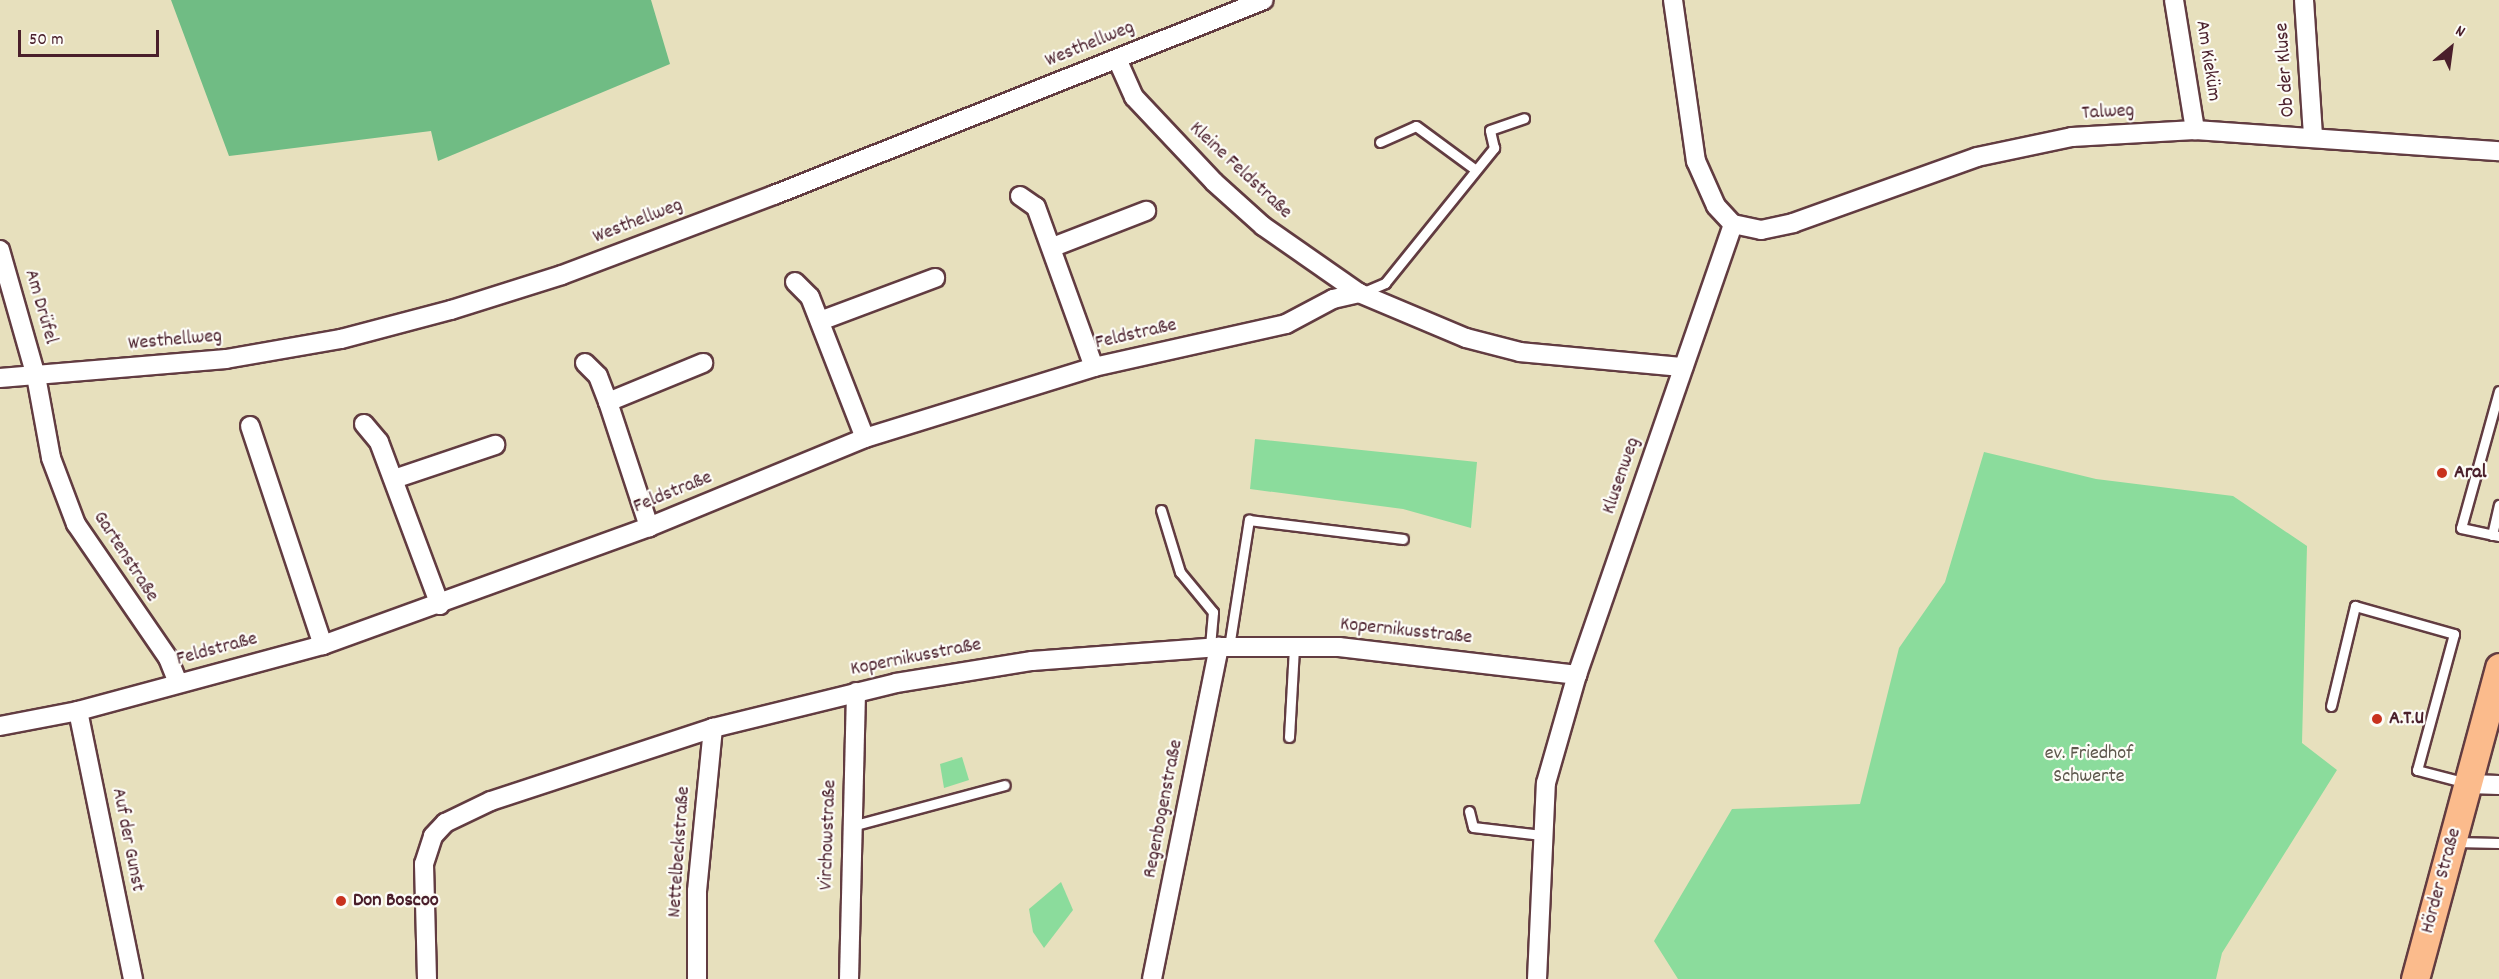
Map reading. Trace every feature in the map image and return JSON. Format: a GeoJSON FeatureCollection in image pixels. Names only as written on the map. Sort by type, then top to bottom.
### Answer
{"type":"FeatureCollection","features":[{"type":"Feature","properties":{"kind":"main road","name":"Hörder Straße"},"geometry":{"type":"LineString","coordinates":[[2415,979],[2499,667]]}},
{"type":"Feature","properties":{"kind":"street","name":"Westhellweg"},"geometry":{"type":"LineString","coordinates":[[0,378],[226,359],[341,339],[451,310],[618,254],[1264,0]]}},
{"type":"Feature","properties":{"kind":"street"},"geometry":{"type":"LineString","coordinates":[[1673,0],[1696,161],[1716,206],[1733,224]]}},
{"type":"Feature","properties":{"kind":"street","name":"Am Kieküm"},"geometry":{"type":"LineString","coordinates":[[2174,0],[2195,130]]}},
{"type":"Feature","properties":{"kind":"street","name":"Ob der Kluse"},"geometry":{"type":"LineString","coordinates":[[2304,0],[2313,136]]}},
{"type":"Feature","properties":{"kind":"street","name":"Kleine Feldstraße"},"geometry":{"type":"LineString","coordinates":[[1117,59],[1134,97],[1214,182],[1263,226],[1359,293],[1466,338],[1520,352],[1683,368]]}},
{"type":"Feature","properties":{"kind":"street","name":"Talweg"},"geometry":{"type":"LineString","coordinates":[[1733,224],[1761,230],[1793,224],[2020,147],[2073,137],[2195,130],[2313,136],[2499,151]]}},
{"type":"Feature","properties":{"kind":"street"},"geometry":{"type":"LineString","coordinates":[[1020,196],[1036,207],[1053,247],[1094,367]]}},
{"type":"Feature","properties":{"kind":"street"},"geometry":{"type":"LineString","coordinates":[[1053,247],[1146,211]]}},
{"type":"Feature","properties":{"kind":"street","name":"Klusenweg"},"geometry":{"type":"LineString","coordinates":[[1537,979],[1546,783],[1577,675],[1733,224]]}},
{"type":"Feature","properties":{"kind":"street","name":"Am Drüfel"},"geometry":{"type":"LineString","coordinates":[[0,250],[36,376]]}},
{"type":"Feature","properties":{"kind":"street"},"geometry":{"type":"LineString","coordinates":[[820,321],[935,278]]}},
{"type":"Feature","properties":{"kind":"street"},"geometry":{"type":"LineString","coordinates":[[795,282],[810,297],[865,438]]}},
{"type":"Feature","properties":{"kind":"street","name":"Feldstraße"},"geometry":{"type":"LineString","coordinates":[[0,726],[78,711],[323,645],[440,605],[649,527],[865,438],[1094,367],[1286,324],[1334,298],[1359,293]]}},
{"type":"Feature","properties":{"kind":"street"},"geometry":{"type":"LineString","coordinates":[[585,363],[608,402],[649,527]]}},
{"type":"Feature","properties":{"kind":"street"},"geometry":{"type":"LineString","coordinates":[[608,402],[704,363]]}},
{"type":"Feature","properties":{"kind":"street","name":"Gartenstraße"},"geometry":{"type":"LineString","coordinates":[[36,376],[51,458],[76,524],[117,592],[168,658],[178,683]]}},
{"type":"Feature","properties":{"kind":"street"},"geometry":{"type":"LineString","coordinates":[[364,424],[379,442],[440,605]]}},
{"type":"Feature","properties":{"kind":"street"},"geometry":{"type":"LineString","coordinates":[[250,426],[323,645]]}},
{"type":"Feature","properties":{"kind":"street"},"geometry":{"type":"LineString","coordinates":[[393,479],[495,445]]}},
{"type":"Feature","properties":{"kind":"street","name":"Kopernikusstraße"},"geometry":{"type":"LineString","coordinates":[[427,979],[423,864],[433,836],[445,823],[491,801],[713,728],[856,692],[1032,661],[1220,647],[1339,647],[1577,675]]}},
{"type":"Feature","properties":{"kind":"street","name":"Regenbogenstraße"},"geometry":{"type":"LineString","coordinates":[[1152,979],[1220,647]]}},
{"type":"Feature","properties":{"kind":"street","name":"Virchowstraße"},"geometry":{"type":"LineString","coordinates":[[849,979],[856,692]]}},
{"type":"Feature","properties":{"kind":"street","name":"Auf der Gunst"},"geometry":{"type":"LineString","coordinates":[[78,711],[133,979]]}},
{"type":"Feature","properties":{"kind":"street","name":"Nettelbeckstraße"},"geometry":{"type":"LineString","coordinates":[[697,979],[697,891],[713,728]]}},
{"type":"Feature","properties":{"kind":"street"},"geometry":{"type":"LineString","coordinates":[[2469,784],[2499,785]]}},
{"type":"Feature","properties":{"kind":"lane"},"geometry":{"type":"LineString","coordinates":[[1359,293],[1384,284],[1494,148],[1490,130],[1524,118]]}},
{"type":"Feature","properties":{"kind":"lane"},"geometry":{"type":"LineString","coordinates":[[1380,142],[1416,126],[1476,170]]}},
{"type":"Feature","properties":{"kind":"lane"},"geometry":{"type":"LineString","coordinates":[[2499,391],[2461,528],[2495,536],[2499,505]]}},
{"type":"Feature","properties":{"kind":"lane"},"geometry":{"type":"LineString","coordinates":[[1161,510],[1180,572],[1213,612],[1220,647]]}},
{"type":"Feature","properties":{"kind":"lane"},"geometry":{"type":"LineString","coordinates":[[1220,647],[1249,520],[1403,539]]}},
{"type":"Feature","properties":{"kind":"lane"},"geometry":{"type":"LineString","coordinates":[[2331,706],[2355,606],[2454,634],[2417,770],[2469,784]]}},
{"type":"Feature","properties":{"kind":"lane"},"geometry":{"type":"LineString","coordinates":[[1289,737],[1294,647]]}},
{"type":"Feature","properties":{"kind":"lane"},"geometry":{"type":"LineString","coordinates":[[852,826],[1005,785]]}},
{"type":"Feature","properties":{"kind":"lane"},"geometry":{"type":"LineString","coordinates":[[1469,811],[1473,828],[1542,835]]}},
{"type":"Feature","properties":{"kind":"lane"},"geometry":{"type":"LineString","coordinates":[[2453,842],[2499,843]]}},
{"type":"Feature","properties":{"kind":"green space"},"geometry":{"type":"Polygon","coordinates":[[[171,0],[651,0],[670,64],[438,161],[431,131],[229,156],[171,0]]]}},
{"type":"Feature","properties":{"kind":"green space"},"geometry":{"type":"Polygon","coordinates":[[[1255,439],[1477,462],[1471,528],[1403,509],[1250,489],[1255,439]]]}},
{"type":"Feature","properties":{"kind":"green space","name":"ev. Friedhof Schwerte"},"geometry":{"type":"Polygon","coordinates":[[[1984,452],[2096,479],[2233,496],[2307,546],[2302,743],[2337,770],[2222,953],[2216,979],[1678,979],[1654,941],[1732,809],[1860,804],[1899,648],[1945,582],[1984,452]]]}},
{"type":"Feature","properties":{"kind":"green space"},"geometry":{"type":"Polygon","coordinates":[[[962,757],[969,780],[944,788],[940,764],[962,757]]]}},
{"type":"Feature","properties":{"kind":"green space"},"geometry":{"type":"Polygon","coordinates":[[[1061,882],[1073,910],[1044,948],[1033,932],[1029,909],[1061,882]]]}},
{"type":"Feature","properties":{"kind":"place","name":"Aral"},"geometry":{"type":"Point","coordinates":[2442,473]}},
{"type":"Feature","properties":{"kind":"place","name":"A.T.U"},"geometry":{"type":"Point","coordinates":[2377,719]}},
{"type":"Feature","properties":{"kind":"place","name":"Don Boscoo"},"geometry":{"type":"Point","coordinates":[341,901]}}]}
